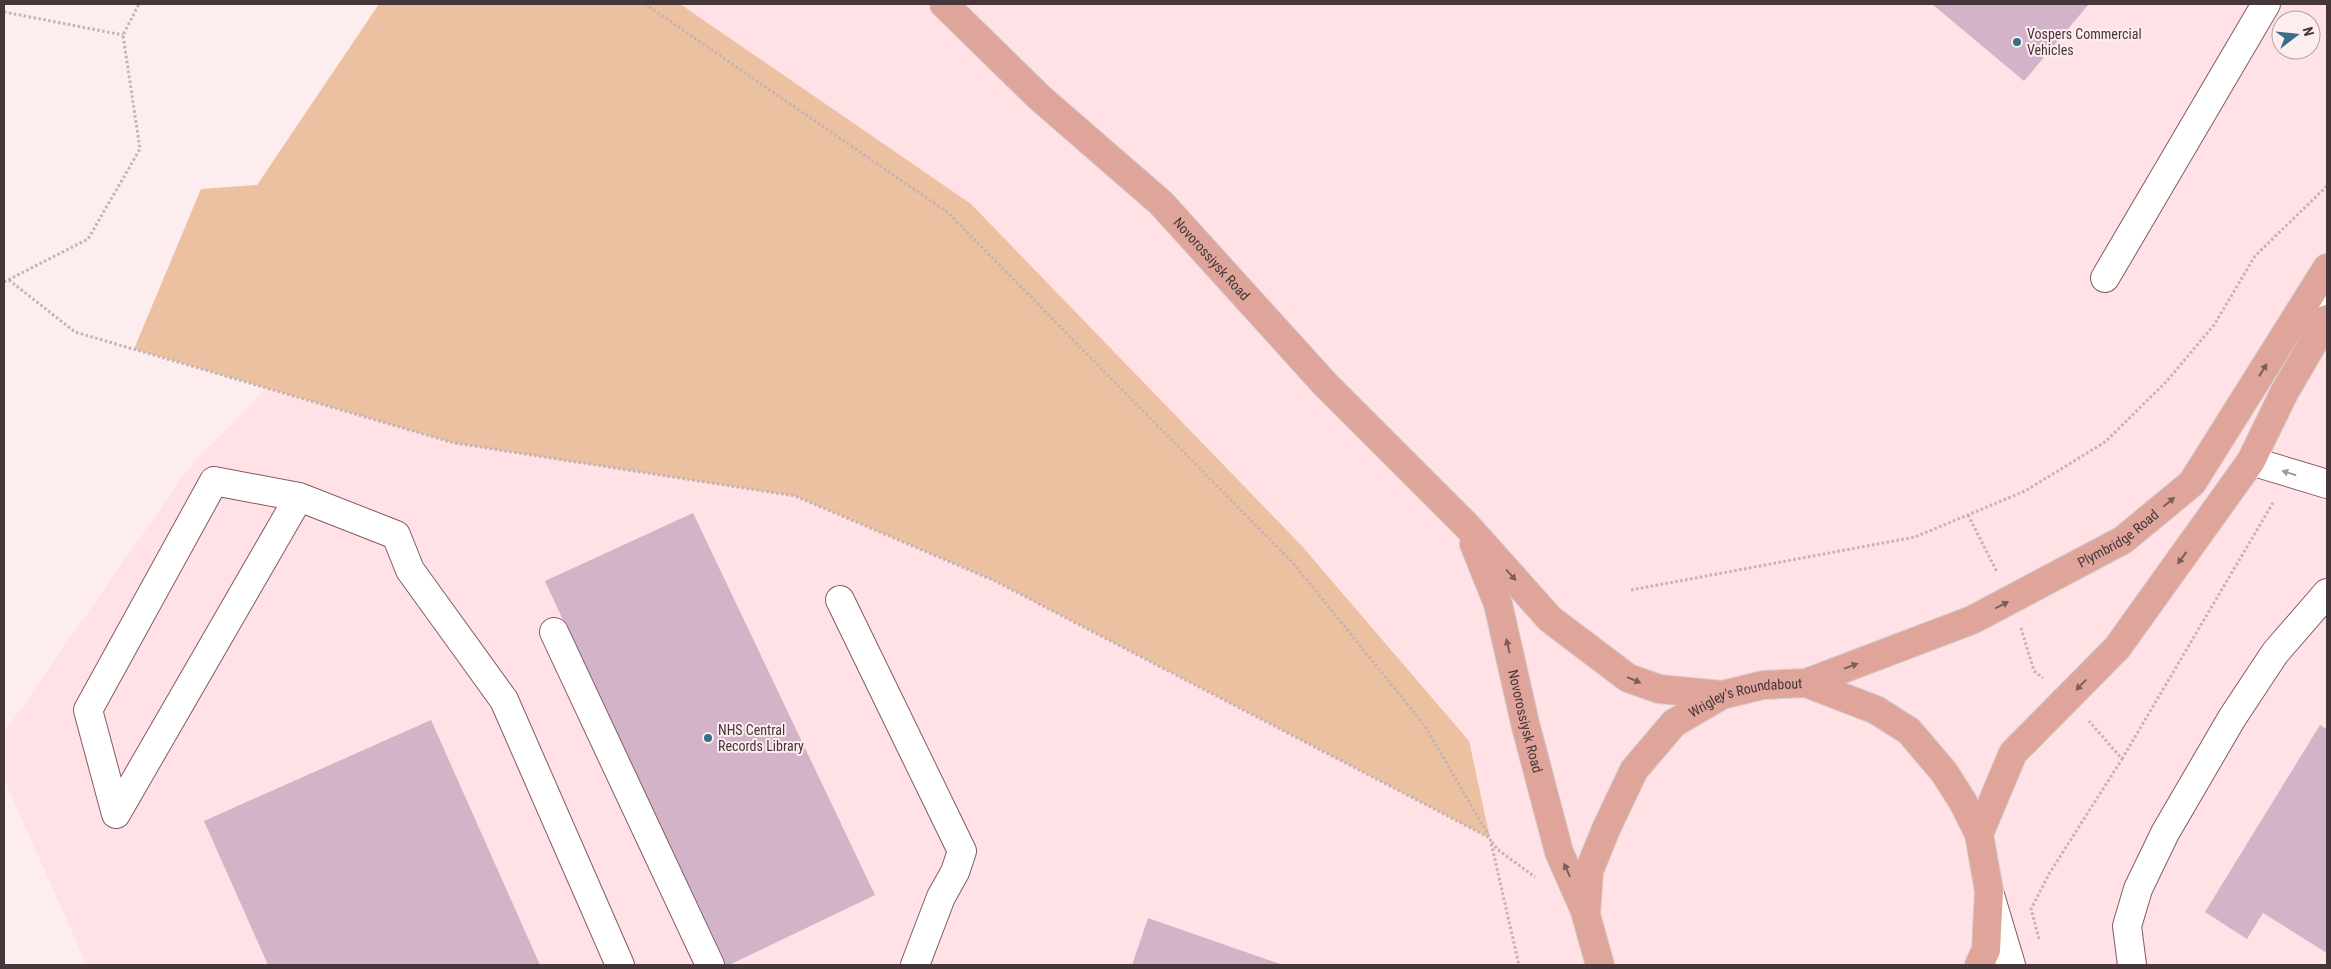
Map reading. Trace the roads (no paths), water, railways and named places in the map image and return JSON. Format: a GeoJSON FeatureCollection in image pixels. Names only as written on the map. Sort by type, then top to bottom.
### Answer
{"type":"FeatureCollection","features":[{"type":"Feature","properties":{"kind":"main road","name":"Novorossiysk Road"},"geometry":{"type":"LineString","coordinates":[[944,4],[1039,97],[1160,203],[1325,384],[1467,526],[1550,619],[1628,678],[1659,689],[1722,695]]}},
{"type":"Feature","properties":{"kind":"main road","name":"Plymbridge Road"},"geometry":{"type":"LineString","coordinates":[[1806,683],[1972,620],[2123,540],[2192,482],[2320,297],[2327,268]]}},
{"type":"Feature","properties":{"kind":"main road"},"geometry":{"type":"LineString","coordinates":[[1979,834],[2013,753],[2117,648],[2251,461],[2284,393],[2327,319]]}},
{"type":"Feature","properties":{"kind":"main road","name":"Novorossiysk Road"},"geometry":{"type":"LineString","coordinates":[[1467,526],[1498,604],[1559,852],[1586,915]]}},
{"type":"Feature","properties":{"kind":"main road","name":"Wrigley's Roundabout"},"geometry":{"type":"LineString","coordinates":[[1600,965],[1586,915],[1589,871],[1606,829],[1634,770],[1674,723],[1722,695],[1763,686],[1806,683],[1876,710],[1909,731],[1944,772],[1963,802],[1979,834],[1988,891],[1986,950],[1978,965]]}},
{"type":"Feature","properties":{"kind":"street"},"geometry":{"type":"LineString","coordinates":[[2105,278],[2266,4]]}},
{"type":"Feature","properties":{"kind":"street"},"geometry":{"type":"LineString","coordinates":[[2251,461],[2327,484]]}},
{"type":"Feature","properties":{"kind":"street"},"geometry":{"type":"LineString","coordinates":[[299,497],[116,814],[88,710],[214,481],[299,497],[396,536],[410,570],[504,700],[620,965]]}},
{"type":"Feature","properties":{"kind":"street"},"geometry":{"type":"LineString","coordinates":[[2132,965],[2127,926],[2138,889],[2164,833],[2232,718],[2274,653],[2327,593]]}},
{"type":"Feature","properties":{"kind":"street"},"geometry":{"type":"LineString","coordinates":[[840,600],[962,851],[955,872],[941,897],[915,965]]}},
{"type":"Feature","properties":{"kind":"street"},"geometry":{"type":"LineString","coordinates":[[554,632],[710,965]]}},
{"type":"Feature","properties":{"kind":"street"},"geometry":{"type":"LineString","coordinates":[[1988,891],[2011,965]]}},
{"type":"Feature","properties":{"kind":"place","name":"Vospers Commercial Vehicles"},"geometry":{"type":"Point","coordinates":[2017,42]}},
{"type":"Feature","properties":{"kind":"place","name":"NHS Central Records Library"},"geometry":{"type":"Point","coordinates":[708,738]}}]}
